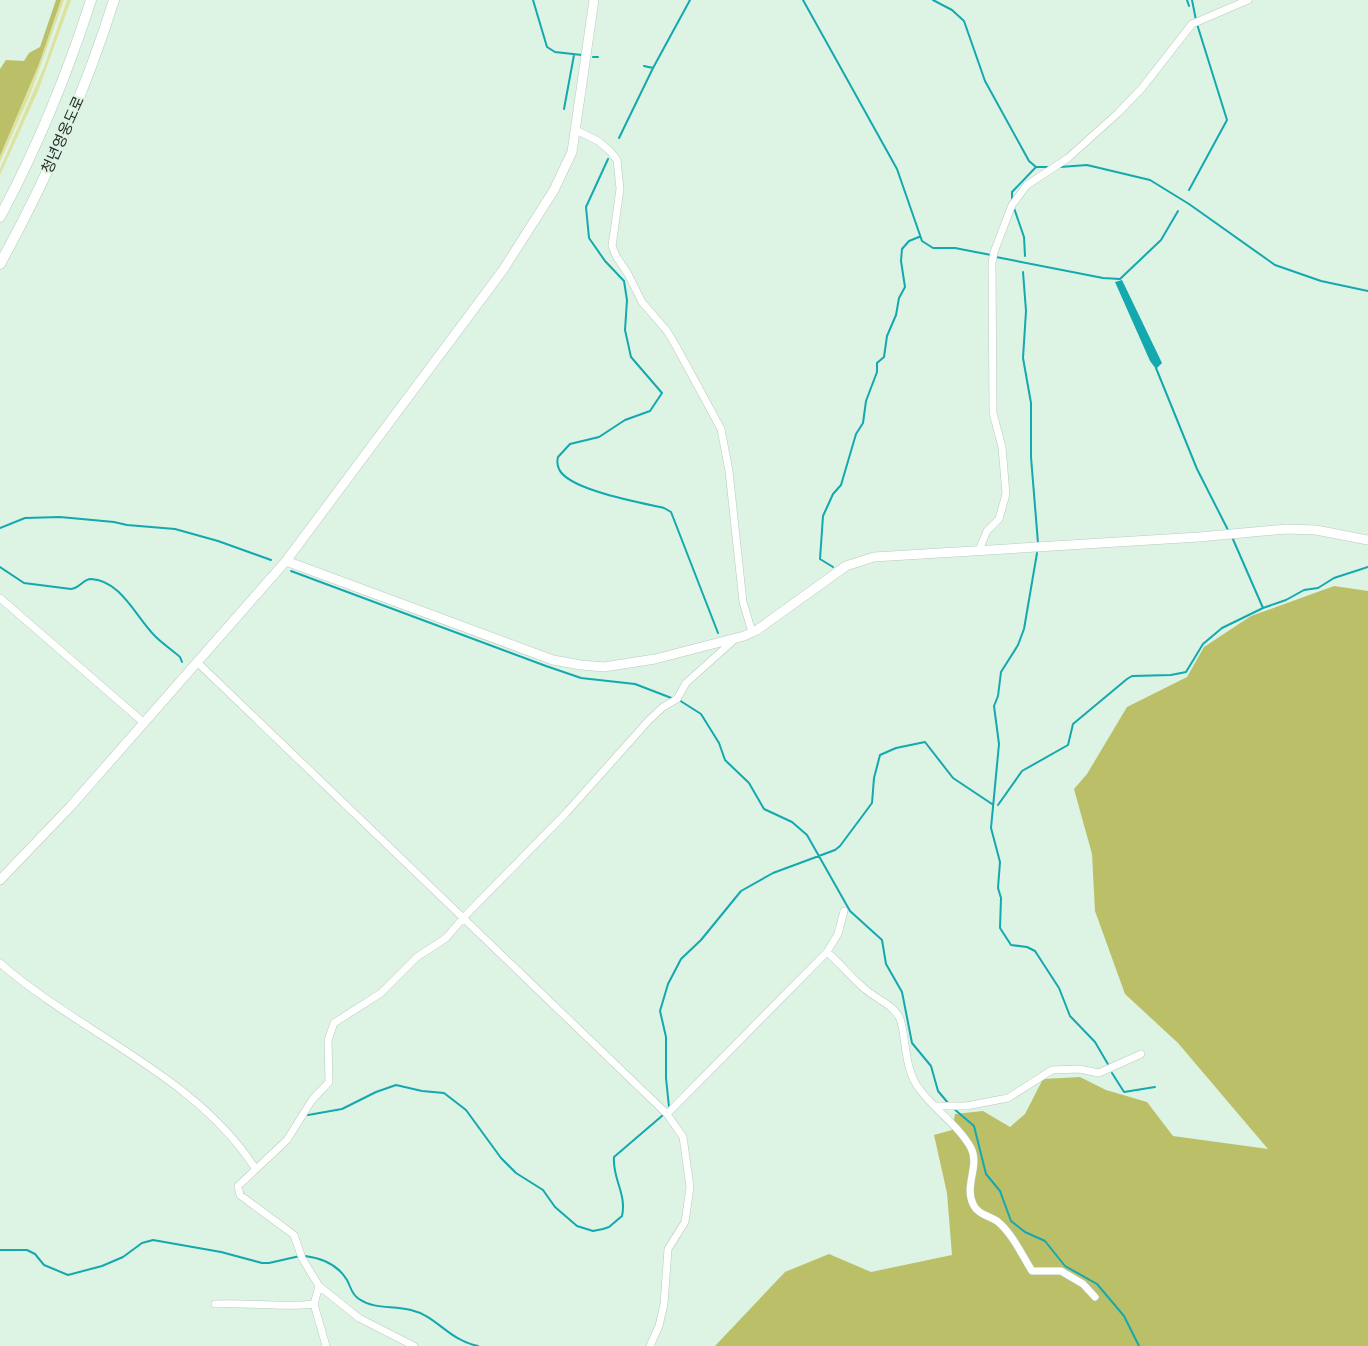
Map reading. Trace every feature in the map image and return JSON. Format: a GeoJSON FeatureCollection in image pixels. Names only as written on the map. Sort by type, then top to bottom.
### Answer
{"type":"FeatureCollection","features":[{"type":"Feature","properties":{"kind":"highway","name":"청년영웅도로"},"geometry":{"type":"LineString","coordinates":[[0,217],[35,147],[58,93],[91,0]]}},
{"type":"Feature","properties":{"kind":"highway","name":"청년영웅도로"},"geometry":{"type":"LineString","coordinates":[[0,264],[29,210],[71,120],[100,46],[114,0]]}},
{"type":"Feature","properties":{"kind":"main road"},"geometry":{"type":"LineString","coordinates":[[0,880],[70,807],[263,584],[286,561],[503,270],[566,168],[572,152],[594,0]]}},
{"type":"Feature","properties":{"kind":"main road"},"geometry":{"type":"LineString","coordinates":[[286,561],[543,656],[594,667],[635,663],[734,639],[752,632],[854,562],[874,557],[1199,537],[1286,529],[1316,530],[1368,540]]}},
{"type":"Feature","properties":{"kind":"street"},"geometry":{"type":"LineString","coordinates":[[979,550],[987,531],[999,519],[1006,494],[1002,447],[993,413],[992,263],[994,252],[1012,205],[1026,185],[1068,158],[1124,107],[1142,88],[1192,24],[1248,0]]}},
{"type":"Feature","properties":{"kind":"street"},"geometry":{"type":"LineString","coordinates":[[576,130],[598,141],[610,150],[617,160],[620,189],[612,246],[642,302],[671,338],[721,429],[728,472],[743,602],[752,632]]}},
{"type":"Feature","properties":{"kind":"street"},"geometry":{"type":"LineString","coordinates":[[0,598],[143,722]]}},
{"type":"Feature","properties":{"kind":"street"},"geometry":{"type":"LineString","coordinates":[[414,1346],[359,1318],[319,1286],[302,1255],[297,1239],[291,1232],[238,1192],[238,1186],[287,1140],[312,1100],[329,1082],[328,1040],[334,1023],[381,993],[417,957],[446,938],[566,814],[654,715],[677,699],[686,683],[734,639]]}},
{"type":"Feature","properties":{"kind":"street"},"geometry":{"type":"LineString","coordinates":[[197,662],[668,1114],[679,1129],[686,1149],[690,1174],[689,1202],[686,1222],[668,1249],[664,1304],[659,1326],[650,1346]]}},
{"type":"Feature","properties":{"kind":"street"},"geometry":{"type":"LineString","coordinates":[[668,1114],[827,952],[838,934],[844,911]]}},
{"type":"Feature","properties":{"kind":"street"},"geometry":{"type":"LineString","coordinates":[[827,952],[843,965],[866,990],[893,1009],[901,1021],[911,1072],[916,1084],[970,1148],[974,1165],[969,1188],[970,1196],[977,1210],[997,1222],[1014,1242],[1032,1271],[1061,1271],[1083,1284],[1096,1297]]}},
{"type":"Feature","properties":{"kind":"street"},"geometry":{"type":"LineString","coordinates":[[0,963],[50,1002],[199,1104],[235,1141],[255,1168]]}},
{"type":"Feature","properties":{"kind":"street"},"geometry":{"type":"LineString","coordinates":[[933,1105],[959,1107],[1008,1098],[1052,1070],[1078,1070],[1099,1073],[1140,1054]]}},
{"type":"Feature","properties":{"kind":"street"},"geometry":{"type":"LineString","coordinates":[[319,1286],[314,1304],[326,1346]]}},
{"type":"Feature","properties":{"kind":"street"},"geometry":{"type":"LineString","coordinates":[[215,1304],[239,1302],[295,1306],[314,1304]]}},
{"type":"Feature","properties":{"kind":"green space"},"geometry":{"type":"Polygon","coordinates":[[[56,0],[61,0],[39,64],[0,156],[0,69],[6,60],[24,61],[29,53],[40,47],[56,0]]]}},
{"type":"Feature","properties":{"kind":"green space"},"geometry":{"type":"Polygon","coordinates":[[[61,0],[64,0],[31,92],[0,162],[0,156],[39,64],[61,0]]]}},
{"type":"Feature","properties":{"kind":"green space"},"geometry":{"type":"Polygon","coordinates":[[[67,0],[71,0],[38,91],[0,175],[0,169],[44,67],[67,0]]]}},
{"type":"Feature","properties":{"kind":"green space"},"geometry":{"type":"Polygon","coordinates":[[[1334,586],[1368,591],[1368,1346],[715,1346],[785,1272],[829,1254],[871,1272],[952,1255],[947,1193],[934,1135],[952,1130],[955,1114],[983,1111],[1010,1127],[1025,1114],[1043,1079],[1080,1077],[1106,1090],[1147,1102],[1173,1136],[1268,1149],[1178,1043],[1125,994],[1095,911],[1092,854],[1074,789],[1087,774],[1127,707],[1187,677],[1204,647],[1251,616],[1334,586]]]}},
{"type":"Feature","properties":{"kind":"water"},"geometry":{"type":"Polygon","coordinates":[[[1122,280],[1162,363],[1156,369],[1150,361],[1115,282],[1122,280]]]}},
{"type":"Feature","properties":{"kind":"waterway"},"geometry":{"type":"LineString","coordinates":[[533,0],[547,47],[555,52],[582,55]]}},
{"type":"Feature","properties":{"kind":"waterway"},"geometry":{"type":"LineString","coordinates":[[644,66],[653,68],[690,0]]}},
{"type":"Feature","properties":{"kind":"waterway"},"geometry":{"type":"LineString","coordinates":[[803,0],[897,169],[922,241],[933,248],[955,248],[991,255]]}},
{"type":"Feature","properties":{"kind":"waterway"},"geometry":{"type":"LineString","coordinates":[[933,0],[952,10],[964,21],[985,81],[1029,161],[1036,167],[1050,167]]}},
{"type":"Feature","properties":{"kind":"waterway"},"geometry":{"type":"LineString","coordinates":[[1187,0],[1189,6]]}},
{"type":"Feature","properties":{"kind":"waterway"},"geometry":{"type":"LineString","coordinates":[[1192,0],[1196,20]]}},
{"type":"Feature","properties":{"kind":"waterway"},"geometry":{"type":"LineString","coordinates":[[1189,190],[1227,120],[1197,24]]}},
{"type":"Feature","properties":{"kind":"waterway"},"geometry":{"type":"LineString","coordinates":[[564,109],[574,55]]}},
{"type":"Feature","properties":{"kind":"waterway"},"geometry":{"type":"LineString","coordinates":[[593,57],[598,57]]}},
{"type":"Feature","properties":{"kind":"waterway"},"geometry":{"type":"LineString","coordinates":[[619,138],[653,68]]}},
{"type":"Feature","properties":{"kind":"waterway"},"geometry":{"type":"LineString","coordinates":[[608,159],[586,207],[589,238],[605,261],[624,281],[627,300],[625,330],[631,357],[662,393],[650,411],[625,420],[599,437],[570,444],[558,457],[557,462],[559,469],[565,476],[576,483],[623,499],[664,508],[671,512],[718,633]]}},
{"type":"Feature","properties":{"kind":"waterway"},"geometry":{"type":"LineString","coordinates":[[1060,167],[1087,165],[1150,180],[1189,204],[1275,265],[1321,281],[1368,291]]}},
{"type":"Feature","properties":{"kind":"waterway"},"geometry":{"type":"LineString","coordinates":[[1012,201],[1012,192],[1036,167]]}},
{"type":"Feature","properties":{"kind":"waterway"},"geometry":{"type":"LineString","coordinates":[[1014,208],[1024,237],[1025,256]]}},
{"type":"Feature","properties":{"kind":"waterway"},"geometry":{"type":"LineString","coordinates":[[996,257],[1103,278],[1120,279],[1161,240],[1178,211]]}},
{"type":"Feature","properties":{"kind":"waterway"},"geometry":{"type":"LineString","coordinates":[[833,567],[820,559],[823,516],[833,494],[841,485],[856,434],[863,423],[866,401],[877,372],[877,363],[884,357],[887,336],[896,315],[899,298],[905,287],[901,261],[902,249],[909,241],[919,237]]}},
{"type":"Feature","properties":{"kind":"waterway"},"geometry":{"type":"LineString","coordinates":[[1023,272],[1026,311],[1023,358],[1031,403],[1031,457],[1038,543]]}},
{"type":"Feature","properties":{"kind":"waterway"},"geometry":{"type":"LineString","coordinates":[[1156,368],[1197,469],[1228,530]]}},
{"type":"Feature","properties":{"kind":"waterway"},"geometry":{"type":"LineString","coordinates":[[0,528],[25,518],[60,517],[175,529],[218,541],[271,560]]}},
{"type":"Feature","properties":{"kind":"waterway"},"geometry":{"type":"LineString","coordinates":[[1232,537],[1263,608]]}},
{"type":"Feature","properties":{"kind":"waterway"},"geometry":{"type":"LineString","coordinates":[[1037,553],[1024,629],[1018,645],[1001,672],[998,696],[994,706],[999,744],[991,828],[1000,862],[998,888],[1001,898],[1000,928],[1011,945],[1027,947],[1035,951],[1059,988],[1070,1016],[1095,1042],[1109,1066]]}},
{"type":"Feature","properties":{"kind":"waterway"},"geometry":{"type":"LineString","coordinates":[[0,567],[24,583],[71,589],[86,580],[102,581],[120,593],[156,637],[180,657],[182,662]]}},
{"type":"Feature","properties":{"kind":"waterway"},"geometry":{"type":"LineString","coordinates":[[998,805],[1022,771],[1068,745],[1073,724],[1127,679],[1132,676],[1171,675],[1186,672],[1203,644],[1222,628],[1263,608],[1286,600],[1304,590],[1318,588],[1334,578],[1368,567]]}},
{"type":"Feature","properties":{"kind":"waterway"},"geometry":{"type":"LineString","coordinates":[[291,571],[581,678],[635,684],[674,699]]}},
{"type":"Feature","properties":{"kind":"waterway"},"geometry":{"type":"LineString","coordinates":[[679,700],[701,714],[719,743],[725,760],[749,783],[764,809],[792,822],[807,835],[850,911],[882,940],[886,964],[902,992],[912,1043],[931,1066],[938,1091],[948,1103]]}},
{"type":"Feature","properties":{"kind":"waterway"},"geometry":{"type":"LineString","coordinates":[[669,1107],[666,1078],[666,1037],[660,1011],[668,984],[681,959],[701,940],[741,891],[773,873],[835,850],[840,846],[872,803],[874,778],[880,755],[896,748],[925,742],[953,778],[992,804]]}},
{"type":"Feature","properties":{"kind":"waterway"},"geometry":{"type":"LineString","coordinates":[[1112,1073],[1124,1092],[1155,1087]]}},
{"type":"Feature","properties":{"kind":"waterway"},"geometry":{"type":"LineString","coordinates":[[308,1115],[342,1109],[376,1092],[396,1085],[422,1091],[444,1093],[466,1110],[501,1158],[516,1173],[543,1190],[555,1207],[577,1226],[593,1231],[609,1227],[622,1216],[623,1200],[615,1172],[614,1157],[663,1115]]}},
{"type":"Feature","properties":{"kind":"waterway"},"geometry":{"type":"LineString","coordinates":[[953,1108],[974,1126],[986,1174],[1000,1191],[1011,1221],[1025,1232],[1045,1241],[1065,1266],[1097,1284],[1124,1316],[1139,1346]]}},
{"type":"Feature","properties":{"kind":"waterway"},"geometry":{"type":"LineString","coordinates":[[0,1250],[27,1250],[35,1254],[44,1265],[68,1275],[102,1266],[123,1257],[142,1243],[153,1240],[221,1252],[262,1263],[300,1256]]}},
{"type":"Feature","properties":{"kind":"waterway"},"geometry":{"type":"LineString","coordinates":[[305,1256],[317,1258],[334,1266],[347,1280],[354,1295],[359,1299],[371,1305],[411,1310],[420,1313],[450,1334],[478,1346]]}}]}
